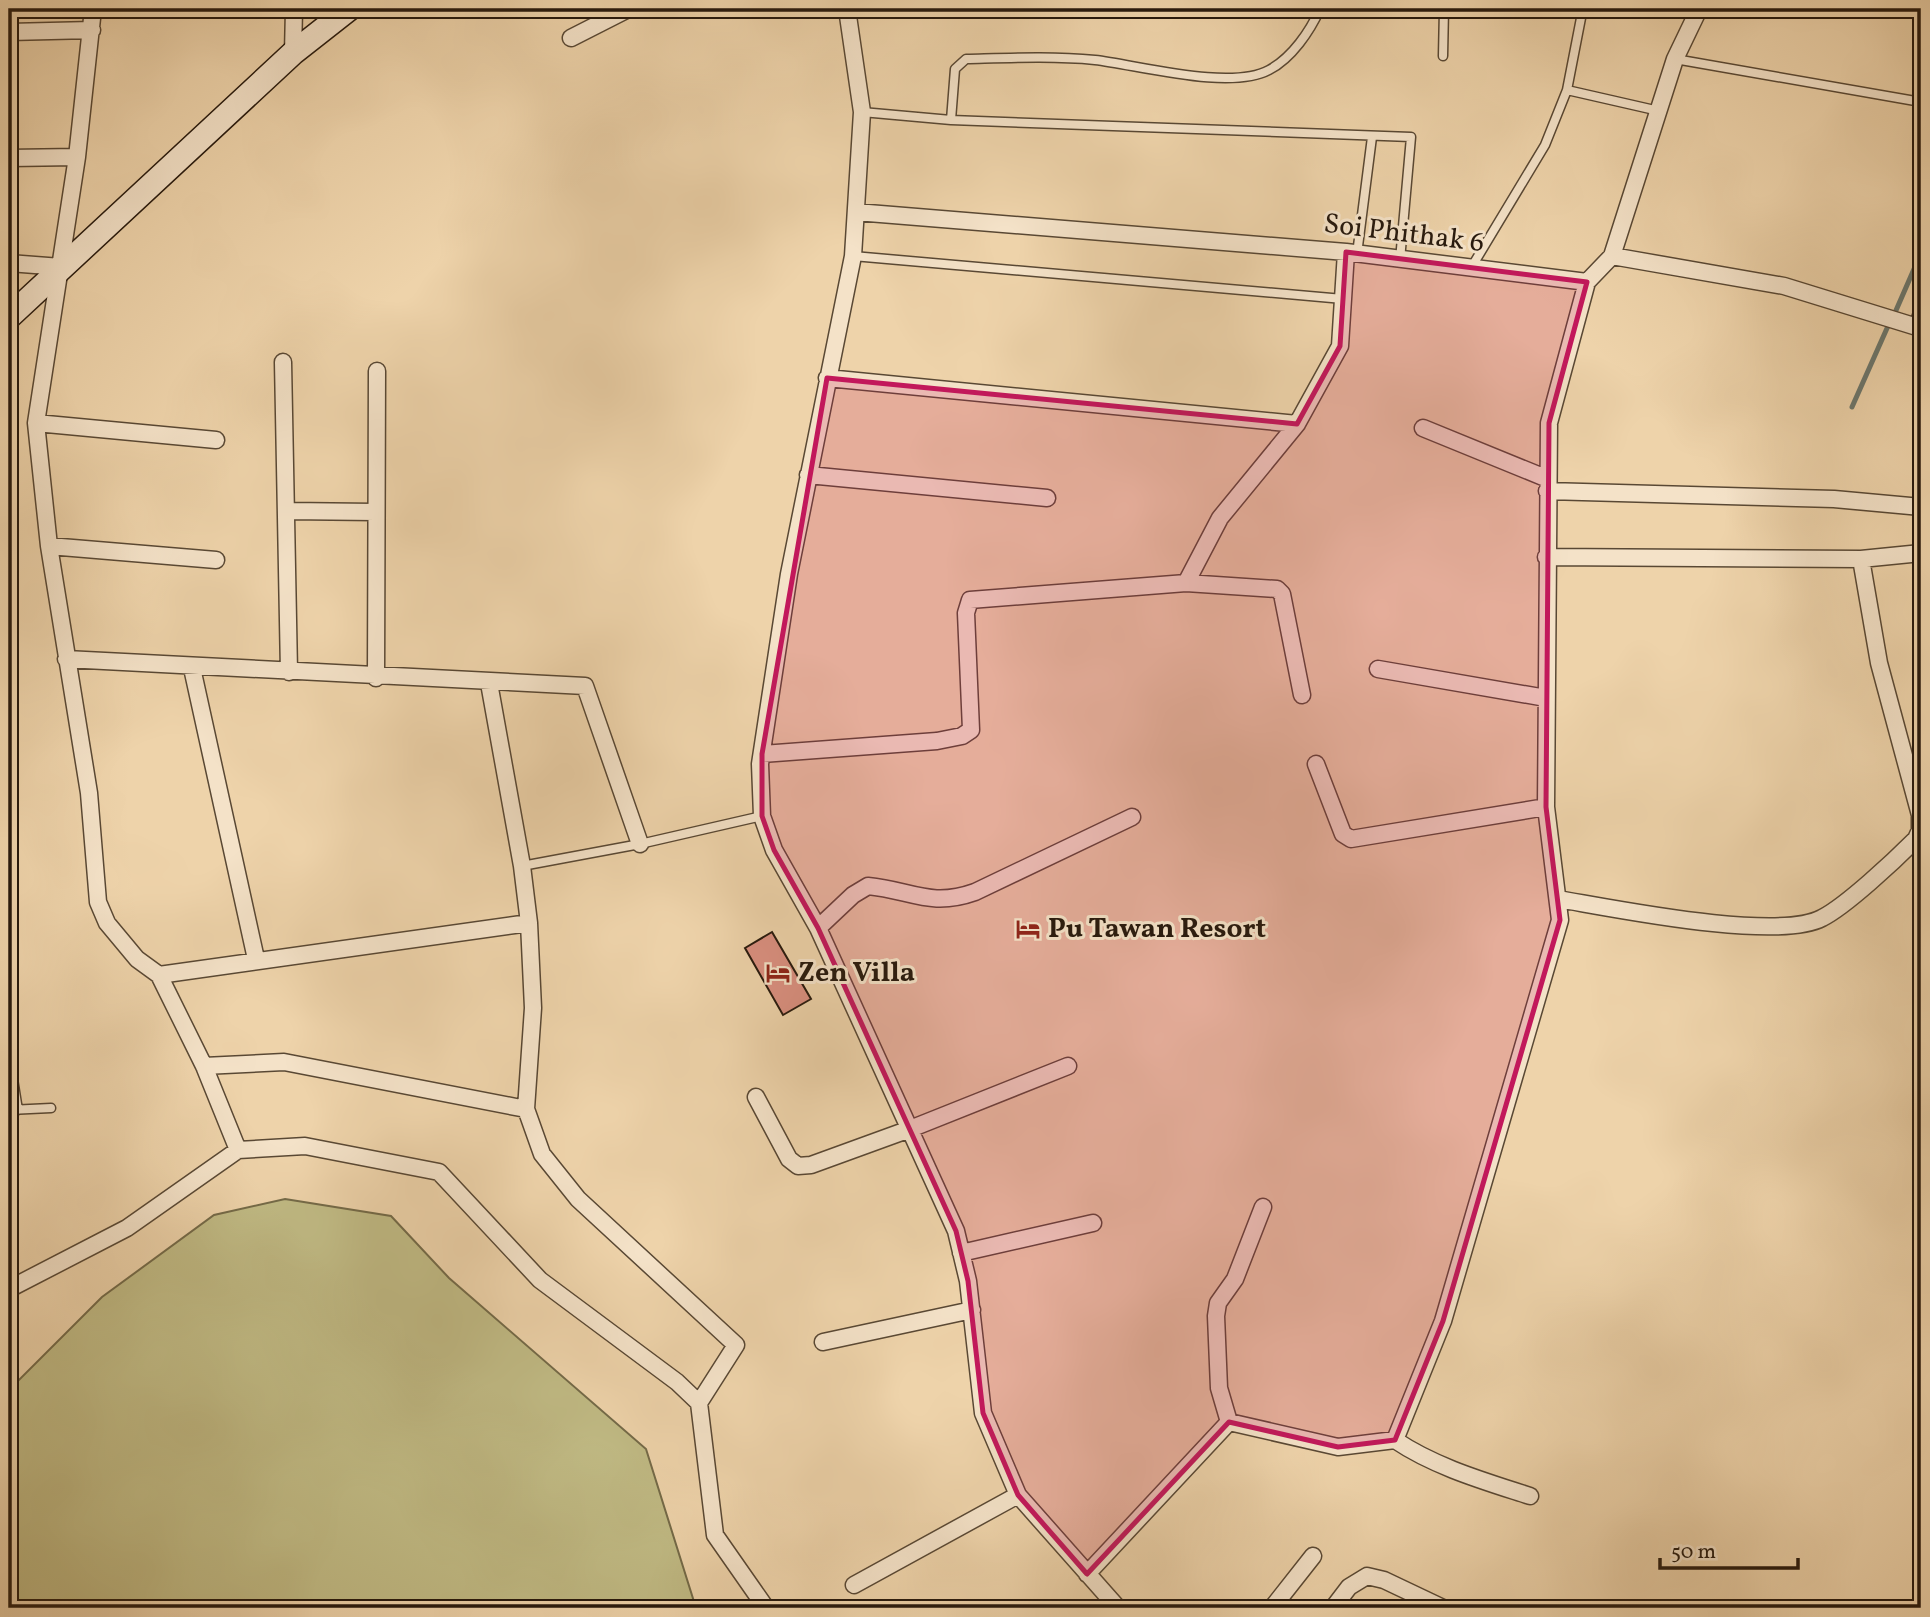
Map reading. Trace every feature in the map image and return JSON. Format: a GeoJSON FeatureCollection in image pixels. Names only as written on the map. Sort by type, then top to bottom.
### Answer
{"type":"FeatureCollection","features":[{"type":"Feature","properties":{"kind":"main road"},"geometry":{"type":"LineString","coordinates":[[9,317],[293,53],[349,9]]}},
{"type":"Feature","properties":{"kind":"street"},"geometry":{"type":"LineString","coordinates":[[93,9],[77,157],[36,423],[49,546],[89,793],[98,902],[114,932],[137,959],[159,975],[204,1066],[238,1150]]}},
{"type":"Feature","properties":{"kind":"street"},"geometry":{"type":"LineString","coordinates":[[293,53],[294,9]]}},
{"type":"Feature","properties":{"kind":"street"},"geometry":{"type":"LineString","coordinates":[[571,37],[628,9]]}},
{"type":"Feature","properties":{"kind":"street"},"geometry":{"type":"LineString","coordinates":[[847,9],[862,112],[853,256],[808,475],[762,754],[762,816],[774,850],[818,928],[956,1231],[972,1310],[983,1413],[1018,1495],[1118,1608]]}},
{"type":"Feature","properties":{"kind":"street"},"geometry":{"type":"LineString","coordinates":[[1395,1440],[1443,1321],[1560,920],[1546,807],[1549,423],[1587,282],[1612,256],[1675,59],[1699,9]]}},
{"type":"Feature","properties":{"kind":"street"},"geometry":{"type":"LineString","coordinates":[[9,32],[92,30]]}},
{"type":"Feature","properties":{"kind":"street"},"geometry":{"type":"LineString","coordinates":[[9,158],[77,157]]}},
{"type":"Feature","properties":{"kind":"street","name":"Soi Phithak 6"},"geometry":{"type":"LineString","coordinates":[[856,212],[1351,253],[1587,282]]}},
{"type":"Feature","properties":{"kind":"street"},"geometry":{"type":"LineString","coordinates":[[1186,583],[1220,517],[1297,424],[1340,346],[1343,299],[1351,253]]}},
{"type":"Feature","properties":{"kind":"street"},"geometry":{"type":"LineString","coordinates":[[1612,256],[1784,286],[1917,327],[1921,316]]}},
{"type":"Feature","properties":{"kind":"street"},"geometry":{"type":"LineString","coordinates":[[9,263],[61,267]]}},
{"type":"Feature","properties":{"kind":"street"},"geometry":{"type":"LineString","coordinates":[[284,362],[289,672]]}},
{"type":"Feature","properties":{"kind":"street"},"geometry":{"type":"LineString","coordinates":[[376,678],[377,371]]}},
{"type":"Feature","properties":{"kind":"street"},"geometry":{"type":"LineString","coordinates":[[827,378],[1297,424]]}},
{"type":"Feature","properties":{"kind":"street"},"geometry":{"type":"LineString","coordinates":[[36,423],[216,440]]}},
{"type":"Feature","properties":{"kind":"street"},"geometry":{"type":"LineString","coordinates":[[1423,428],[1547,485],[1834,499],[1921,507]]}},
{"type":"Feature","properties":{"kind":"street"},"geometry":{"type":"LineString","coordinates":[[808,475],[1047,498]]}},
{"type":"Feature","properties":{"kind":"street"},"geometry":{"type":"LineString","coordinates":[[288,511],[375,512]]}},
{"type":"Feature","properties":{"kind":"street"},"geometry":{"type":"LineString","coordinates":[[49,546],[216,560]]}},
{"type":"Feature","properties":{"kind":"street"},"geometry":{"type":"LineString","coordinates":[[1546,558],[1861,559],[1921,552]]}},
{"type":"Feature","properties":{"kind":"street"},"geometry":{"type":"LineString","coordinates":[[1558,899],[1696,921],[1801,924],[1822,918],[1916,839],[1920,830],[1920,815],[1879,663],[1861,559]]}},
{"type":"Feature","properties":{"kind":"street"},"geometry":{"type":"LineString","coordinates":[[762,754],[937,741],[962,736],[971,730],[966,613],[970,600],[1186,583],[1277,589],[1282,594],[1302,695]]}},
{"type":"Feature","properties":{"kind":"street"},"geometry":{"type":"LineString","coordinates":[[66,659],[376,678],[585,686],[640,844]]}},
{"type":"Feature","properties":{"kind":"street"},"geometry":{"type":"LineString","coordinates":[[192,668],[256,959]]}},
{"type":"Feature","properties":{"kind":"street"},"geometry":{"type":"LineString","coordinates":[[1378,669],[1546,698]]}},
{"type":"Feature","properties":{"kind":"street"},"geometry":{"type":"LineString","coordinates":[[489,683],[522,866],[529,923],[533,1008],[526,1109],[542,1154],[578,1199],[736,1345],[699,1404]]}},
{"type":"Feature","properties":{"kind":"street"},"geometry":{"type":"LineString","coordinates":[[1316,764],[1343,834],[1351,839],[1546,807]]}},
{"type":"Feature","properties":{"kind":"street"},"geometry":{"type":"LineString","coordinates":[[818,928],[853,895],[867,886],[931,900],[951,900],[975,892],[1132,817]]}},
{"type":"Feature","properties":{"kind":"street"},"geometry":{"type":"LineString","coordinates":[[159,975],[256,959],[529,923]]}},
{"type":"Feature","properties":{"kind":"street"},"geometry":{"type":"LineString","coordinates":[[204,1066],[284,1062],[526,1109]]}},
{"type":"Feature","properties":{"kind":"street"},"geometry":{"type":"LineString","coordinates":[[756,1097],[789,1159],[799,1166],[811,1165],[1068,1066]]}},
{"type":"Feature","properties":{"kind":"street"},"geometry":{"type":"LineString","coordinates":[[9,1289],[127,1227],[238,1150],[305,1146],[439,1172],[540,1280],[677,1382],[699,1404],[715,1535],[765,1608]]}},
{"type":"Feature","properties":{"kind":"street"},"geometry":{"type":"LineString","coordinates":[[1229,1422],[1219,1388],[1216,1316],[1218,1303],[1235,1279],[1263,1207]]}},
{"type":"Feature","properties":{"kind":"street"},"geometry":{"type":"LineString","coordinates":[[961,1253],[1093,1223]]}},
{"type":"Feature","properties":{"kind":"street"},"geometry":{"type":"LineString","coordinates":[[823,1342],[972,1310]]}},
{"type":"Feature","properties":{"kind":"street"},"geometry":{"type":"LineString","coordinates":[[1229,1422],[1338,1447],[1395,1440],[1411,1451],[1474,1478],[1530,1496]]}},
{"type":"Feature","properties":{"kind":"street"},"geometry":{"type":"LineString","coordinates":[[1087,1574],[1229,1422]]}},
{"type":"Feature","properties":{"kind":"street"},"geometry":{"type":"LineString","coordinates":[[854,1585],[1018,1495]]}},
{"type":"Feature","properties":{"kind":"street"},"geometry":{"type":"LineString","coordinates":[[1272,1608],[1313,1556]]}},
{"type":"Feature","properties":{"kind":"street"},"geometry":{"type":"LineString","coordinates":[[1333,1608],[1349,1587],[1367,1576],[1384,1580],[1443,1608]]}},
{"type":"Feature","properties":{"kind":"lane"},"geometry":{"type":"LineString","coordinates":[[951,120],[955,69],[966,58],[1097,61],[1142,70],[1221,77],[1250,76],[1269,70],[1291,51],[1312,27],[1320,9]]}},
{"type":"Feature","properties":{"kind":"lane"},"geometry":{"type":"LineString","coordinates":[[1443,56],[1444,9]]}},
{"type":"Feature","properties":{"kind":"lane"},"geometry":{"type":"LineString","coordinates":[[1472,268],[1545,145],[1567,90],[1581,18]]}},
{"type":"Feature","properties":{"kind":"lane"},"geometry":{"type":"LineString","coordinates":[[1675,59],[1921,102]]}},
{"type":"Feature","properties":{"kind":"lane"},"geometry":{"type":"LineString","coordinates":[[1567,90],[1660,111]]}},
{"type":"Feature","properties":{"kind":"lane"},"geometry":{"type":"LineString","coordinates":[[862,112],[951,120],[1411,137],[1400,260]]}},
{"type":"Feature","properties":{"kind":"lane"},"geometry":{"type":"LineString","coordinates":[[1351,253],[1372,137]]}},
{"type":"Feature","properties":{"kind":"lane"},"geometry":{"type":"LineString","coordinates":[[853,256],[1343,299]]}},
{"type":"Feature","properties":{"kind":"lane"},"geometry":{"type":"LineString","coordinates":[[522,866],[640,844],[762,816]]}},
{"type":"Feature","properties":{"kind":"lane"},"geometry":{"type":"LineString","coordinates":[[9,1054],[13,1110],[51,1108]]}},
{"type":"Feature","properties":{"kind":"highlighted area"},"geometry":{"type":"Polygon","coordinates":[[[1346,252],[1587,282],[1549,423],[1546,807],[1560,920],[1443,1321],[1395,1440],[1338,1447],[1229,1422],[1087,1574],[1018,1495],[983,1413],[968,1281],[956,1231],[818,928],[774,850],[762,816],[762,754],[827,378],[1297,424],[1340,346],[1346,252]]]}},
{"type":"Feature","properties":{"kind":"shaded area"},"geometry":{"type":"Polygon","coordinates":[[[285,1199],[391,1216],[449,1278],[646,1449],[696,1608],[9,1608],[9,1379],[18,1381],[102,1297],[214,1215],[285,1199]]]}},
{"type":"Feature","properties":{"kind":"building","name":"Zen Villa"},"geometry":{"type":"Polygon","coordinates":[[[772,932],[811,999],[783,1015],[745,948],[772,932]]]}},
{"type":"Feature","properties":{"kind":"waterway"},"geometry":{"type":"LineString","coordinates":[[1543,14],[1582,9]]}},
{"type":"Feature","properties":{"kind":"waterway"},"geometry":{"type":"LineString","coordinates":[[1894,315],[1921,253]]}},
{"type":"Feature","properties":{"kind":"waterway"},"geometry":{"type":"LineString","coordinates":[[1852,407],[1888,326]]}},
{"type":"Feature","properties":{"kind":"place","name":"Pu Tawan Resort"},"geometry":{"type":"Point","coordinates":[1028,929]}},
{"type":"Feature","properties":{"kind":"place","name":"Zen Villa"},"geometry":{"type":"Point","coordinates":[778,973]}}]}
